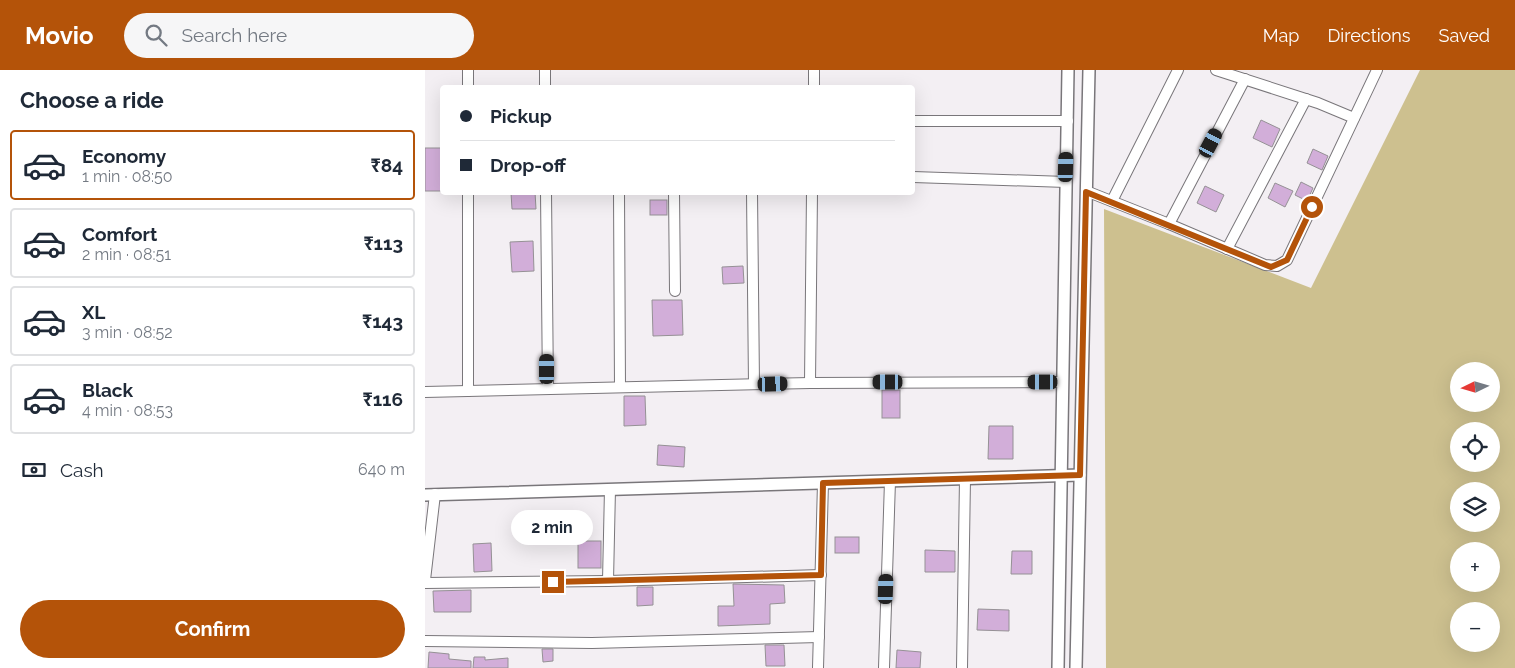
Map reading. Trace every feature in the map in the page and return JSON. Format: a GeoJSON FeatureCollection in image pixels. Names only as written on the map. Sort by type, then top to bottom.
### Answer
{"type":"FeatureCollection","features":[{"type":"Feature","properties":{"kind":"street"},"geometry":{"type":"LineString","coordinates":[[468,70],[468,85]]}},
{"type":"Feature","properties":{"kind":"street"},"geometry":{"type":"LineString","coordinates":[[545,70],[545,85]]}},
{"type":"Feature","properties":{"kind":"street"},"geometry":{"type":"LineString","coordinates":[[814,70],[814,85]]}},
{"type":"Feature","properties":{"kind":"street"},"geometry":{"type":"LineString","coordinates":[[1057,668],[1068,70]]}},
{"type":"Feature","properties":{"kind":"street"},"geometry":{"type":"LineString","coordinates":[[1076,668],[1089,70]]}},
{"type":"Feature","properties":{"kind":"street"},"geometry":{"type":"LineString","coordinates":[[1112,201],[1178,70]]}},
{"type":"Feature","properties":{"kind":"street"},"geometry":{"type":"LineString","coordinates":[[1216,70],[1306,99],[1354,118]]}},
{"type":"Feature","properties":{"kind":"street"},"geometry":{"type":"LineString","coordinates":[[1086,192],[1169,224],[1271,267],[1287,260],[1377,70]]}},
{"type":"Feature","properties":{"kind":"street"},"geometry":{"type":"LineString","coordinates":[[1169,224],[1245,79]]}},
{"type":"Feature","properties":{"kind":"street"},"geometry":{"type":"LineString","coordinates":[[1227,249],[1306,99]]}},
{"type":"Feature","properties":{"kind":"street"},"geometry":{"type":"LineString","coordinates":[[915,122],[1068,121]]}},
{"type":"Feature","properties":{"kind":"street"},"geometry":{"type":"LineString","coordinates":[[915,177],[1066,182]]}},
{"type":"Feature","properties":{"kind":"street"},"geometry":{"type":"LineString","coordinates":[[468,195],[468,391]]}},
{"type":"Feature","properties":{"kind":"street"},"geometry":{"type":"LineString","coordinates":[[546,195],[548,389]]}},
{"type":"Feature","properties":{"kind":"street"},"geometry":{"type":"LineString","coordinates":[[619,195],[620,387]]}},
{"type":"Feature","properties":{"kind":"street"},"geometry":{"type":"LineString","coordinates":[[674,195],[675,291]]}},
{"type":"Feature","properties":{"kind":"street"},"geometry":{"type":"LineString","coordinates":[[752,195],[754,384]]}},
{"type":"Feature","properties":{"kind":"street"},"geometry":{"type":"LineString","coordinates":[[810,383],[812,195]]}},
{"type":"Feature","properties":{"kind":"street"},"geometry":{"type":"LineString","coordinates":[[425,392],[810,383],[1063,382]]}},
{"type":"Feature","properties":{"kind":"street"},"geometry":{"type":"LineString","coordinates":[[821,575],[608,581],[425,582],[430,494],[1080,475]]}},
{"type":"Feature","properties":{"kind":"street"},"geometry":{"type":"LineString","coordinates":[[962,668],[965,479]]}},
{"type":"Feature","properties":{"kind":"street"},"geometry":{"type":"LineString","coordinates":[[884,668],[890,481]]}},
{"type":"Feature","properties":{"kind":"street"},"geometry":{"type":"LineString","coordinates":[[818,668],[823,483]]}},
{"type":"Feature","properties":{"kind":"street"},"geometry":{"type":"LineString","coordinates":[[608,581],[610,489]]}},
{"type":"Feature","properties":{"kind":"street"},"geometry":{"type":"LineString","coordinates":[[425,641],[592,643],[819,637]]}},
{"type":"Feature","properties":{"kind":"shaded area"},"geometry":{"type":"Polygon","coordinates":[[[1420,70],[1515,70],[1515,668],[1106,668],[1104,209],[1311,288],[1420,70]]]}},
{"type":"Feature","properties":{"kind":"building"},"geometry":{"type":"Polygon","coordinates":[[[1261,120],[1280,129],[1272,147],[1253,138],[1261,120]]]}},
{"type":"Feature","properties":{"kind":"building"},"geometry":{"type":"Polygon","coordinates":[[[425,148],[440,148],[440,191],[425,191],[425,148]]]}},
{"type":"Feature","properties":{"kind":"building"},"geometry":{"type":"Polygon","coordinates":[[[1313,149],[1328,156],[1322,170],[1307,163],[1313,149]]]}},
{"type":"Feature","properties":{"kind":"building"},"geometry":{"type":"Polygon","coordinates":[[[1301,182],[1313,188],[1307,201],[1295,195],[1301,182]]]}},
{"type":"Feature","properties":{"kind":"building"},"geometry":{"type":"Polygon","coordinates":[[[1275,183],[1293,191],[1285,207],[1268,198],[1275,183]]]}},
{"type":"Feature","properties":{"kind":"building"},"geometry":{"type":"Polygon","coordinates":[[[1205,186],[1224,195],[1216,212],[1197,203],[1205,186]]]}},
{"type":"Feature","properties":{"kind":"building"},"geometry":{"type":"Polygon","coordinates":[[[511,195],[535,195],[536,209],[512,209],[511,195]]]}},
{"type":"Feature","properties":{"kind":"building"},"geometry":{"type":"Polygon","coordinates":[[[650,200],[667,200],[667,215],[650,215],[650,200]]]}},
{"type":"Feature","properties":{"kind":"building"},"geometry":{"type":"Polygon","coordinates":[[[533,241],[534,271],[512,272],[510,242],[533,241]]]}},
{"type":"Feature","properties":{"kind":"building"},"geometry":{"type":"Polygon","coordinates":[[[743,266],[744,283],[723,284],[722,267],[743,266]]]}},
{"type":"Feature","properties":{"kind":"building"},"geometry":{"type":"Polygon","coordinates":[[[652,300],[682,300],[683,335],[653,336],[652,300]]]}},
{"type":"Feature","properties":{"kind":"building"},"geometry":{"type":"Polygon","coordinates":[[[882,390],[900,390],[900,418],[882,418],[882,390]]]}},
{"type":"Feature","properties":{"kind":"building"},"geometry":{"type":"Polygon","coordinates":[[[624,396],[645,396],[646,425],[624,426],[624,396]]]}},
{"type":"Feature","properties":{"kind":"building"},"geometry":{"type":"Polygon","coordinates":[[[989,426],[1013,426],[1013,459],[988,459],[989,426]]]}},
{"type":"Feature","properties":{"kind":"building"},"geometry":{"type":"Polygon","coordinates":[[[658,445],[685,447],[684,467],[657,465],[658,445]]]}},
{"type":"Feature","properties":{"kind":"building"},"geometry":{"type":"Polygon","coordinates":[[[535,519],[555,519],[555,536],[535,537],[535,519]]]}},
{"type":"Feature","properties":{"kind":"building"},"geometry":{"type":"Polygon","coordinates":[[[835,537],[859,537],[859,553],[835,553],[835,537]]]}},
{"type":"Feature","properties":{"kind":"building"},"geometry":{"type":"Polygon","coordinates":[[[578,541],[601,541],[601,568],[578,568],[578,541]]]}},
{"type":"Feature","properties":{"kind":"building"},"geometry":{"type":"Polygon","coordinates":[[[491,543],[492,571],[474,572],[473,544],[491,543]]]}},
{"type":"Feature","properties":{"kind":"building"},"geometry":{"type":"Polygon","coordinates":[[[925,550],[955,551],[955,572],[925,572],[925,550]]]}},
{"type":"Feature","properties":{"kind":"building"},"geometry":{"type":"Polygon","coordinates":[[[1012,551],[1032,551],[1032,574],[1011,574],[1012,551]]]}},
{"type":"Feature","properties":{"kind":"building"},"geometry":{"type":"Polygon","coordinates":[[[733,584],[784,585],[785,603],[770,604],[770,624],[718,626],[718,606],[734,606],[733,584]]]}},
{"type":"Feature","properties":{"kind":"building"},"geometry":{"type":"Polygon","coordinates":[[[637,587],[653,587],[653,605],[637,606],[637,587]]]}},
{"type":"Feature","properties":{"kind":"building"},"geometry":{"type":"Polygon","coordinates":[[[471,590],[471,612],[434,612],[433,591],[471,590]]]}},
{"type":"Feature","properties":{"kind":"building"},"geometry":{"type":"Polygon","coordinates":[[[978,609],[1009,610],[1009,631],[977,630],[978,609]]]}},
{"type":"Feature","properties":{"kind":"building"},"geometry":{"type":"Polygon","coordinates":[[[765,645],[784,645],[785,666],[766,666],[765,645]]]}},
{"type":"Feature","properties":{"kind":"building"},"geometry":{"type":"Polygon","coordinates":[[[542,649],[553,649],[553,661],[543,662],[542,649]]]}},
{"type":"Feature","properties":{"kind":"building"},"geometry":{"type":"Polygon","coordinates":[[[897,650],[921,652],[920,668],[896,668],[897,650]]]}},
{"type":"Feature","properties":{"kind":"building"},"geometry":{"type":"Polygon","coordinates":[[[429,652],[449,654],[449,659],[471,661],[471,668],[428,668],[429,652]]]}},
{"type":"Feature","properties":{"kind":"building"},"geometry":{"type":"Polygon","coordinates":[[[474,657],[485,657],[485,660],[508,658],[508,668],[473,668],[474,657]]]}},
{"type":"Feature","properties":{"kind":"route"},"geometry":{"type":"LineString","coordinates":[[553,582],[821,575],[823,483],[1080,475],[1086,192],[1169,224],[1271,267],[1287,260],[1312,207]]}}]}
